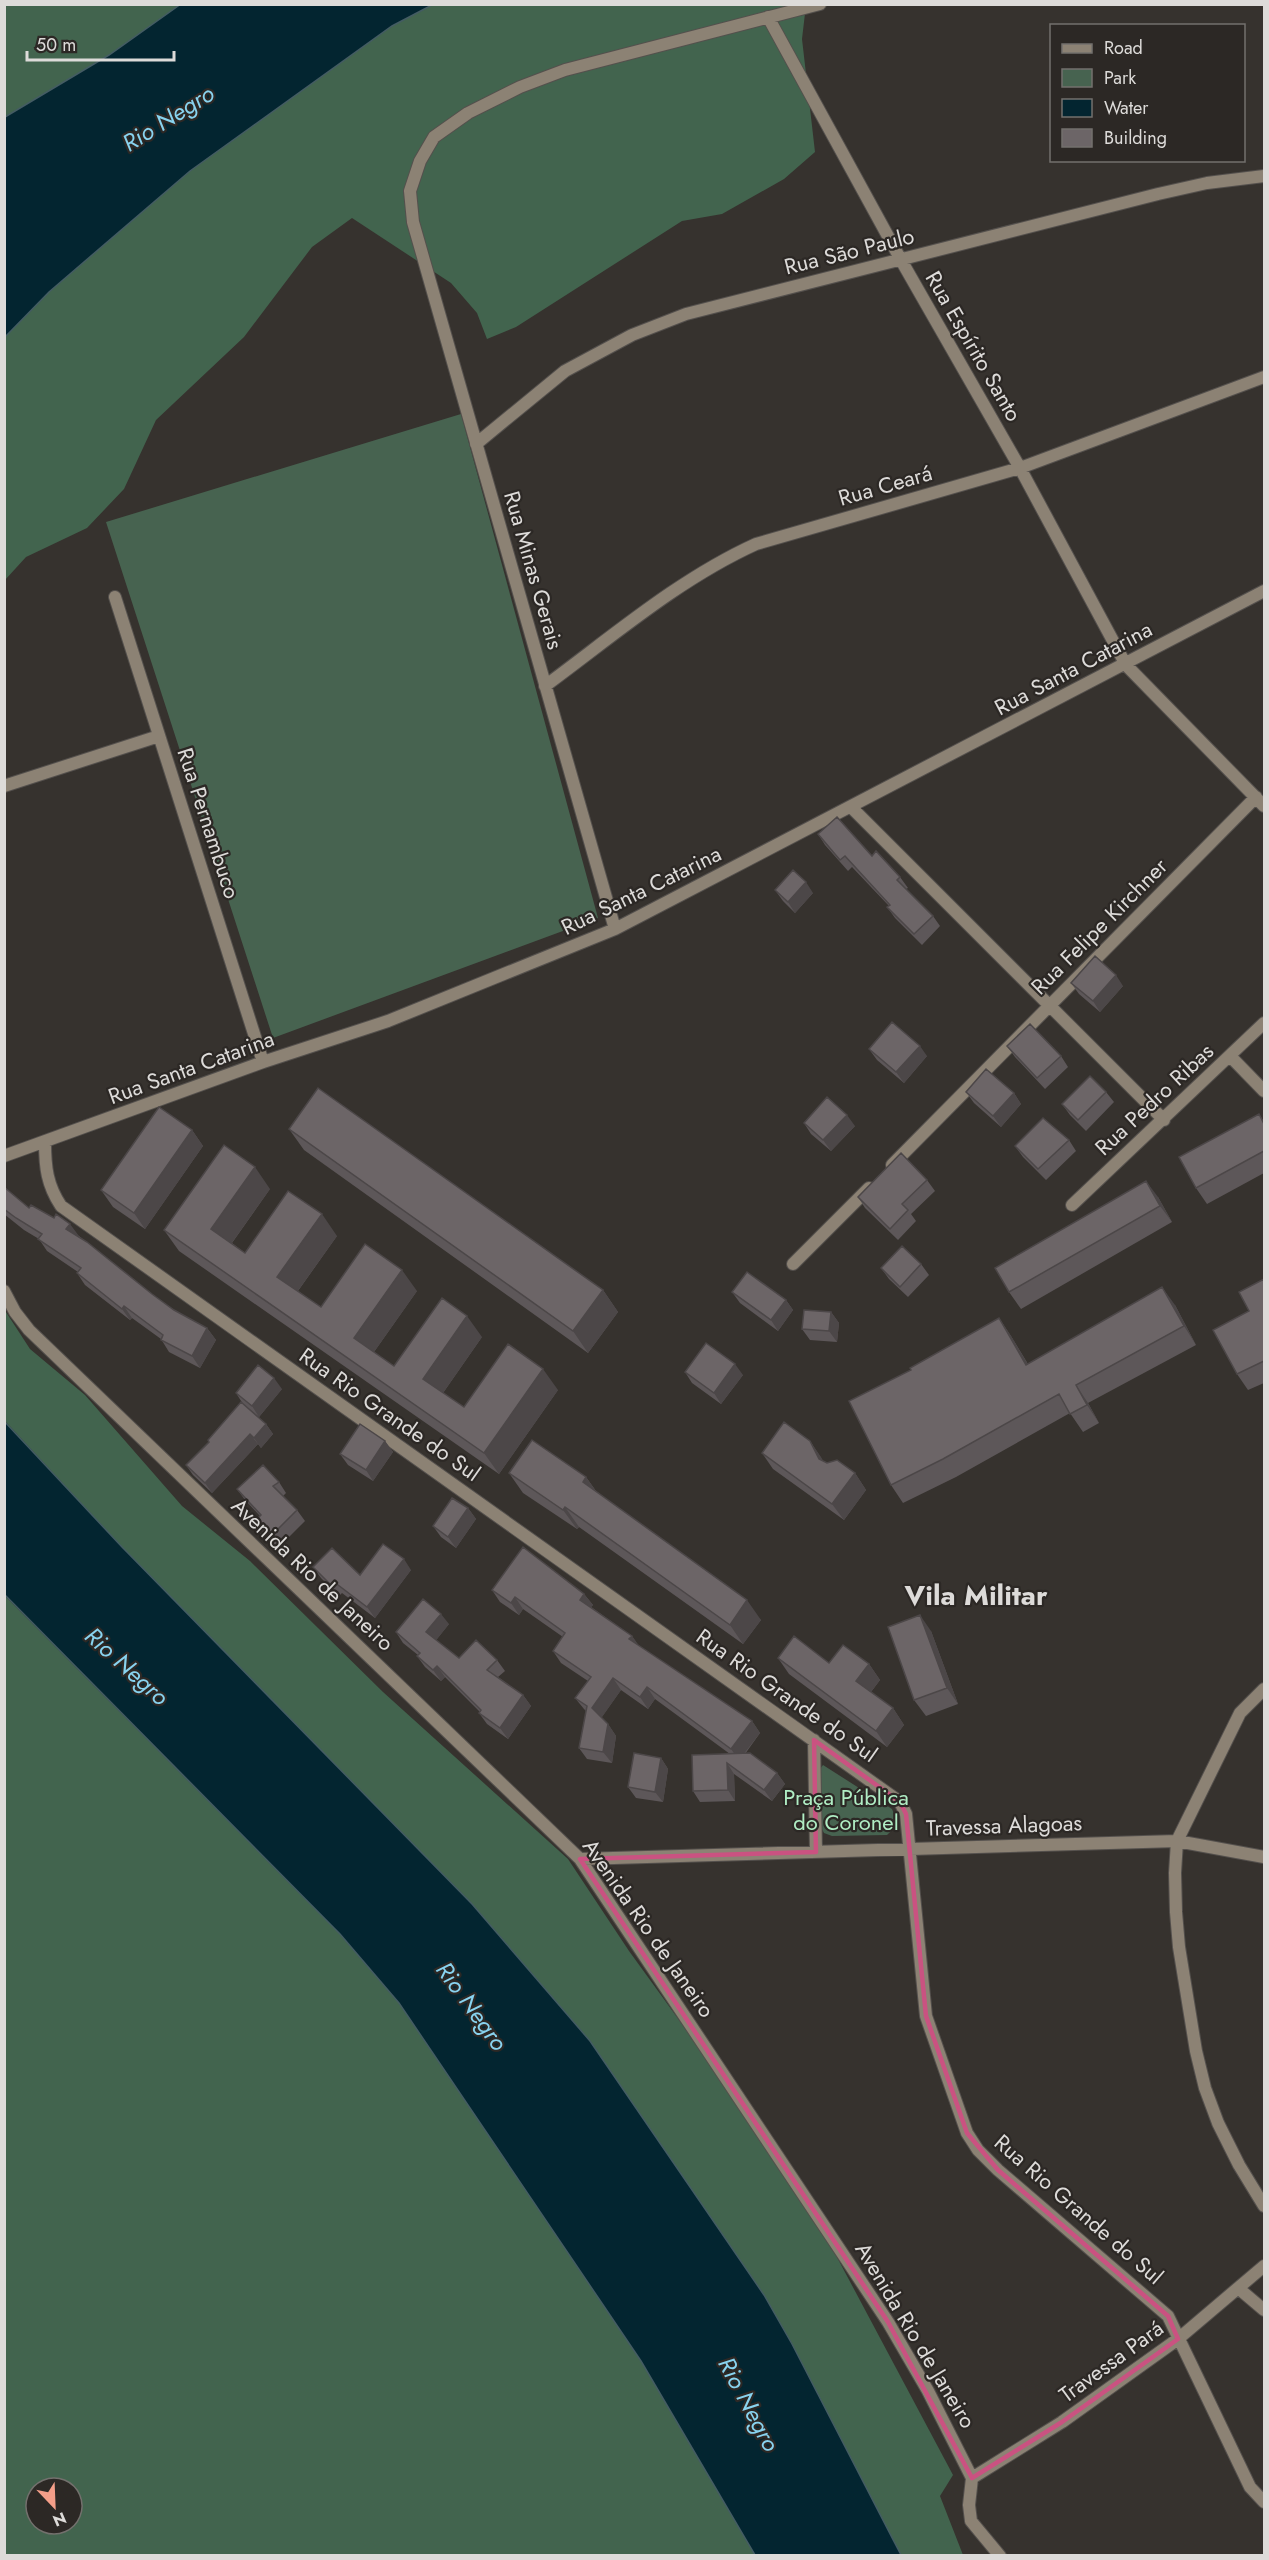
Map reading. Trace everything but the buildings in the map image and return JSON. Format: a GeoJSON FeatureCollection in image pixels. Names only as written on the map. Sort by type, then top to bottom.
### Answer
{"type":"FeatureCollection","features":[{"type":"Feature","properties":{"kind":"street"},"geometry":{"type":"LineString","coordinates":[[768,17],[820,4]]}},
{"type":"Feature","properties":{"kind":"street","name":"Rua Minas Gerais"},"geometry":{"type":"LineString","coordinates":[[615,929],[413,222],[410,191],[420,161],[434,137],[468,113],[519,87],[565,70],[768,17]]}},
{"type":"Feature","properties":{"kind":"street","name":"Rua Espírito Santo"},"geometry":{"type":"LineString","coordinates":[[768,17],[901,260],[1020,468],[1125,664],[1260,801]]}},
{"type":"Feature","properties":{"kind":"street","name":"Rua São Paulo"},"geometry":{"type":"LineString","coordinates":[[476,444],[565,371],[632,334],[686,314],[1158,194],[1208,183],[1264,177]]}},
{"type":"Feature","properties":{"kind":"street","name":"Rua Ceará"},"geometry":{"type":"LineString","coordinates":[[545,686],[696,575],[723,559],[756,544],[1020,468],[1264,377]]}},
{"type":"Feature","properties":{"kind":"street","name":"Rua Santa Catarina"},"geometry":{"type":"LineString","coordinates":[[4,1156],[263,1062],[388,1020],[615,929],[1264,591]]}},
{"type":"Feature","properties":{"kind":"street","name":"Rua Pernambuco"},"geometry":{"type":"LineString","coordinates":[[115,597],[263,1062]]}},
{"type":"Feature","properties":{"kind":"street"},"geometry":{"type":"LineString","coordinates":[[4,786],[159,736]]}},
{"type":"Feature","properties":{"kind":"street","name":"Rua Felipe Kirchner"},"geometry":{"type":"LineString","coordinates":[[793,1264],[1050,1005],[1260,801]]}},
{"type":"Feature","properties":{"kind":"street"},"geometry":{"type":"LineString","coordinates":[[851,807],[1164,1120]]}},
{"type":"Feature","properties":{"kind":"street","name":"Rua Pedro Ribas"},"geometry":{"type":"LineString","coordinates":[[1072,1205],[1264,1023]]}},
{"type":"Feature","properties":{"kind":"street"},"geometry":{"type":"LineString","coordinates":[[1230,1056],[1264,1091]]}},
{"type":"Feature","properties":{"kind":"street","name":"Rua Rio Grande do Sul"},"geometry":{"type":"LineString","coordinates":[[45,1142],[45,1172],[51,1191],[61,1206],[900,1802],[906,1814],[926,2016],[967,2133],[978,2150],[998,2170],[1168,2316],[1250,2487],[1264,2502]]}},
{"type":"Feature","properties":{"kind":"street","name":"Avenida Rio de Janeiro"},"geometry":{"type":"LineString","coordinates":[[4,1291],[15,1312],[29,1330],[580,1859],[888,2322],[928,2391],[972,2478]]}},
{"type":"Feature","properties":{"kind":"street"},"geometry":{"type":"LineString","coordinates":[[1264,1689],[1240,1713],[1177,1841],[1176,1912],[1200,2069],[1218,2123],[1239,2165],[1264,2206]]}},
{"type":"Feature","properties":{"kind":"street"},"geometry":{"type":"LineString","coordinates":[[813,1740],[816,1852]]}},
{"type":"Feature","properties":{"kind":"street","name":"Travessa Alagoas"},"geometry":{"type":"LineString","coordinates":[[580,1859],[1177,1841],[1264,1857]]}},
{"type":"Feature","properties":{"kind":"street","name":"Travessa Pará"},"geometry":{"type":"LineString","coordinates":[[972,2478],[1062,2422],[1178,2339],[1264,2266]]}},
{"type":"Feature","properties":{"kind":"street"},"geometry":{"type":"LineString","coordinates":[[1238,2288],[1264,2310]]}},
{"type":"Feature","properties":{"kind":"street"},"geometry":{"type":"LineString","coordinates":[[972,2478],[969,2505],[971,2521],[1000,2556]]}},
{"type":"Feature","properties":{"kind":"highlighted area"},"geometry":{"type":"Polygon","coordinates":[[[814,1740],[900,1802],[906,1814],[926,2016],[967,2133],[998,2170],[1168,2316],[1178,2339],[1062,2422],[972,2478],[888,2322],[580,1859],[816,1852],[814,1740]]]}},
{"type":"Feature","properties":{"kind":"green space"},"geometry":{"type":"Polygon","coordinates":[[[4,5],[181,5],[109,55],[5,117],[4,5]]]}},
{"type":"Feature","properties":{"kind":"green space"},"geometry":{"type":"Polygon","coordinates":[[[432,5],[806,5],[802,39],[815,152],[784,179],[722,214],[682,221],[516,327],[487,339],[477,313],[451,283],[352,218],[312,247],[244,337],[156,420],[124,489],[87,528],[26,557],[5,580],[5,337],[49,292],[190,171],[392,26],[432,5]]]}},
{"type":"Feature","properties":{"kind":"green space"},"geometry":{"type":"Polygon","coordinates":[[[461,414],[598,918],[273,1038],[106,522],[461,414]]]}},
{"type":"Feature","properties":{"kind":"green space"},"geometry":{"type":"Polygon","coordinates":[[[4,1309],[30,1349],[85,1395],[182,1506],[250,1561],[383,1692],[568,1859],[629,1951],[798,2184],[953,2475],[940,2496],[963,2555],[901,2555],[792,2344],[764,2295],[590,2041],[472,1904],[122,1547],[5,1421],[4,1309]]]}},
{"type":"Feature","properties":{"kind":"green space"},"geometry":{"type":"Polygon","coordinates":[[[4,1595],[340,1934],[399,2003],[641,2361],[755,2555],[5,2555],[4,1595]]]}},
{"type":"Feature","properties":{"kind":"green space","name":"Praça Pública do Coronel"},"geometry":{"type":"Polygon","coordinates":[[[823,1765],[892,1809],[898,1824],[887,1835],[832,1836],[824,1833],[821,1827],[820,1769],[823,1765]]]}},
{"type":"Feature","properties":{"kind":"water","name":"Rio Negro"},"geometry":{"type":"Polygon","coordinates":[[[181,4],[432,5],[392,26],[190,171],[49,292],[5,337],[5,117],[109,55],[181,4]]]}},
{"type":"Feature","properties":{"kind":"water","name":"Rio Negro"},"geometry":{"type":"Polygon","coordinates":[[[4,1421],[122,1547],[472,1904],[590,2041],[764,2295],[792,2344],[901,2555],[755,2555],[641,2361],[399,2003],[340,1934],[5,1595],[4,1421]]]}},
{"type":"Feature","properties":{"kind":"district","name":"Vila Militar"},"geometry":{"type":"Point","coordinates":[976,1595]}}]}
